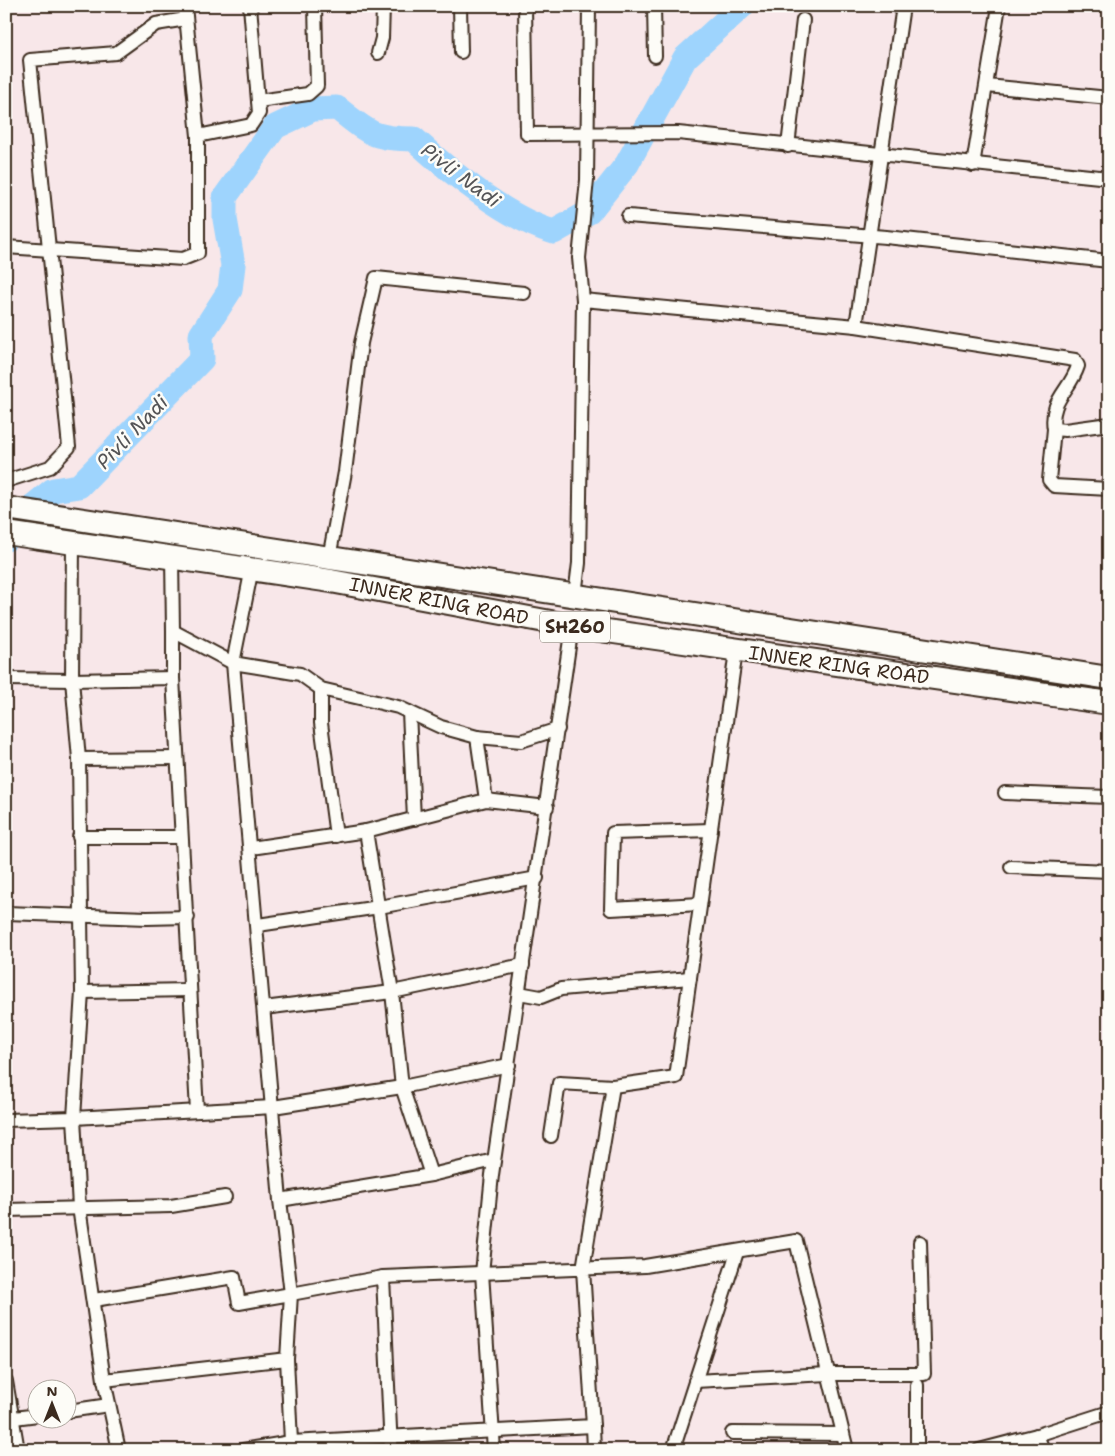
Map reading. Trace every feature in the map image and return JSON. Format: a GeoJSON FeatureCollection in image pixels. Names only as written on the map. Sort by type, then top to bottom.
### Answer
{"type":"FeatureCollection","features":[{"type":"Feature","properties":{"kind":"highway","name":"INNER RING ROAD"},"geometry":{"type":"LineString","coordinates":[[6,508],[65,515],[329,558],[1109,678]]}},
{"type":"Feature","properties":{"kind":"highway","name":"INNER RING ROAD"},"geometry":{"type":"LineString","coordinates":[[6,533],[252,568],[572,626],[1109,703]]}},
{"type":"Feature","properties":{"kind":"street"},"geometry":{"type":"LineString","coordinates":[[6,247],[183,259],[198,254],[198,136],[185,6]]}},
{"type":"Feature","properties":{"kind":"street"},"geometry":{"type":"LineString","coordinates":[[198,136],[251,126],[259,113],[250,6]]}},
{"type":"Feature","properties":{"kind":"street"},"geometry":{"type":"LineString","coordinates":[[258,101],[308,94],[317,86],[315,6]]}},
{"type":"Feature","properties":{"kind":"street"},"geometry":{"type":"LineString","coordinates":[[378,53],[382,38],[383,6]]}},
{"type":"Feature","properties":{"kind":"street"},"geometry":{"type":"LineString","coordinates":[[460,6],[461,52]]}},
{"type":"Feature","properties":{"kind":"street"},"geometry":{"type":"LineString","coordinates":[[525,6],[527,134],[678,134],[1109,178]]}},
{"type":"Feature","properties":{"kind":"street"},"geometry":{"type":"LineString","coordinates":[[575,595],[579,563],[583,300],[579,258],[580,229],[587,180],[589,133],[588,6]]}},
{"type":"Feature","properties":{"kind":"street"},"geometry":{"type":"LineString","coordinates":[[654,6],[655,56]]}},
{"type":"Feature","properties":{"kind":"street"},"geometry":{"type":"LineString","coordinates":[[856,326],[903,6]]}},
{"type":"Feature","properties":{"kind":"street"},"geometry":{"type":"LineString","coordinates":[[972,165],[987,86],[998,6]]}},
{"type":"Feature","properties":{"kind":"street"},"geometry":{"type":"LineString","coordinates":[[6,481],[50,467],[69,447],[30,60],[116,53],[156,24],[186,19]]}},
{"type":"Feature","properties":{"kind":"street"},"geometry":{"type":"LineString","coordinates":[[788,146],[803,20]]}},
{"type":"Feature","properties":{"kind":"street"},"geometry":{"type":"LineString","coordinates":[[987,86],[1109,98]]}},
{"type":"Feature","properties":{"kind":"street"},"geometry":{"type":"LineString","coordinates":[[628,216],[869,236],[1109,261]]}},
{"type":"Feature","properties":{"kind":"street"},"geometry":{"type":"LineString","coordinates":[[329,558],[345,472],[361,344],[376,278],[524,293]]}},
{"type":"Feature","properties":{"kind":"street"},"geometry":{"type":"LineString","coordinates":[[583,300],[856,326],[1075,360],[1078,366],[1076,374],[1054,407],[1052,417],[1054,429],[1049,480],[1054,486],[1109,489]]}},
{"type":"Feature","properties":{"kind":"street"},"geometry":{"type":"LineString","coordinates":[[1054,429],[1065,430],[1109,424]]}},
{"type":"Feature","properties":{"kind":"street"},"geometry":{"type":"LineString","coordinates":[[73,542],[72,680],[79,759],[82,992],[74,1118],[80,1207],[104,1380],[119,1450]]}},
{"type":"Feature","properties":{"kind":"street"},"geometry":{"type":"LineString","coordinates":[[172,556],[176,758],[188,917],[197,1111]]}},
{"type":"Feature","properties":{"kind":"street"},"geometry":{"type":"LineString","coordinates":[[252,568],[233,663],[258,925],[280,1200],[291,1294],[287,1359],[291,1446]]}},
{"type":"Feature","properties":{"kind":"street"},"geometry":{"type":"LineString","coordinates":[[494,1450],[482,1273],[494,1160],[537,878],[572,626]]}},
{"type":"Feature","properties":{"kind":"street"},"geometry":{"type":"LineString","coordinates":[[173,631],[233,663],[300,674],[321,689],[398,707],[440,727],[477,737],[521,741],[558,729]]}},
{"type":"Feature","properties":{"kind":"street"},"geometry":{"type":"LineString","coordinates":[[551,1136],[559,1083],[613,1086],[676,1077],[736,651]]}},
{"type":"Feature","properties":{"kind":"street"},"geometry":{"type":"LineString","coordinates":[[6,679],[173,678]]}},
{"type":"Feature","properties":{"kind":"street"},"geometry":{"type":"LineString","coordinates":[[321,689],[321,723],[336,836]]}},
{"type":"Feature","properties":{"kind":"street"},"geometry":{"type":"LineString","coordinates":[[409,712],[414,819]]}},
{"type":"Feature","properties":{"kind":"street"},"geometry":{"type":"LineString","coordinates":[[477,737],[486,800]]}},
{"type":"Feature","properties":{"kind":"street"},"geometry":{"type":"LineString","coordinates":[[79,759],[176,758]]}},
{"type":"Feature","properties":{"kind":"street"},"geometry":{"type":"LineString","coordinates":[[1004,793],[1109,797]]}},
{"type":"Feature","properties":{"kind":"street"},"geometry":{"type":"LineString","coordinates":[[251,848],[366,832],[486,800],[547,808]]}},
{"type":"Feature","properties":{"kind":"street"},"geometry":{"type":"LineString","coordinates":[[700,904],[611,909],[613,833],[711,830]]}},
{"type":"Feature","properties":{"kind":"street"},"geometry":{"type":"LineString","coordinates":[[366,832],[392,992],[402,1087],[431,1175]]}},
{"type":"Feature","properties":{"kind":"street"},"geometry":{"type":"LineString","coordinates":[[79,837],[181,837]]}},
{"type":"Feature","properties":{"kind":"street"},"geometry":{"type":"LineString","coordinates":[[1010,867],[1109,871]]}},
{"type":"Feature","properties":{"kind":"street"},"geometry":{"type":"LineString","coordinates":[[258,925],[379,907],[537,878]]}},
{"type":"Feature","properties":{"kind":"street"},"geometry":{"type":"LineString","coordinates":[[6,913],[147,918],[188,917]]}},
{"type":"Feature","properties":{"kind":"street"},"geometry":{"type":"LineString","coordinates":[[264,1008],[392,992],[523,966]]}},
{"type":"Feature","properties":{"kind":"street"},"geometry":{"type":"LineString","coordinates":[[519,993],[541,997],[561,989],[690,978]]}},
{"type":"Feature","properties":{"kind":"street"},"geometry":{"type":"LineString","coordinates":[[82,992],[190,990]]}},
{"type":"Feature","properties":{"kind":"street"},"geometry":{"type":"LineString","coordinates":[[6,1120],[74,1118],[273,1106],[402,1087],[509,1065]]}},
{"type":"Feature","properties":{"kind":"street"},"geometry":{"type":"LineString","coordinates":[[594,1450],[583,1269],[613,1086]]}},
{"type":"Feature","properties":{"kind":"street"},"geometry":{"type":"LineString","coordinates":[[280,1200],[431,1175],[494,1160]]}},
{"type":"Feature","properties":{"kind":"street"},"geometry":{"type":"LineString","coordinates":[[6,1210],[171,1206],[225,1197]]}},
{"type":"Feature","properties":{"kind":"street"},"geometry":{"type":"LineString","coordinates":[[94,1300],[234,1277],[239,1304],[382,1277],[645,1266],[796,1241],[847,1450]]}},
{"type":"Feature","properties":{"kind":"street"},"geometry":{"type":"LineString","coordinates":[[696,1381],[828,1374],[924,1374],[920,1242]]}},
{"type":"Feature","properties":{"kind":"street"},"geometry":{"type":"LineString","coordinates":[[673,1450],[737,1252]]}},
{"type":"Feature","properties":{"kind":"street"},"geometry":{"type":"LineString","coordinates":[[382,1277],[391,1444]]}},
{"type":"Feature","properties":{"kind":"street"},"geometry":{"type":"LineString","coordinates":[[104,1380],[287,1359]]}},
{"type":"Feature","properties":{"kind":"street"},"geometry":{"type":"LineString","coordinates":[[6,1382],[10,1419],[18,1450]]}},
{"type":"Feature","properties":{"kind":"street"},"geometry":{"type":"LineString","coordinates":[[917,1384],[917,1450]]}},
{"type":"Feature","properties":{"kind":"street"},"geometry":{"type":"LineString","coordinates":[[78,1410],[109,1405]]}},
{"type":"Feature","properties":{"kind":"street"},"geometry":{"type":"LineString","coordinates":[[979,1450],[1037,1435],[1109,1412]]}},
{"type":"Feature","properties":{"kind":"street"},"geometry":{"type":"LineString","coordinates":[[10,1419],[28,1416]]}},
{"type":"Feature","properties":{"kind":"street"},"geometry":{"type":"LineString","coordinates":[[243,1450],[291,1446],[391,1444],[494,1433],[593,1426]]}},
{"type":"Feature","properties":{"kind":"street"},"geometry":{"type":"LineString","coordinates":[[732,1433],[843,1434]]}},
{"type":"Feature","properties":{"kind":"street"},"geometry":{"type":"LineString","coordinates":[[1037,1435],[1043,1450]]}},
{"type":"Feature","properties":{"kind":"waterway","name":"Pivli Nadi"},"geometry":{"type":"LineString","coordinates":[[6,539],[32,507],[53,490],[79,486],[202,359],[201,335],[230,290],[233,265],[225,219],[225,197],[275,127],[313,109],[337,108],[372,133],[389,138],[414,139],[462,180],[499,206],[536,226],[554,232],[589,212],[627,164],[685,58],[742,6]]}}]}
